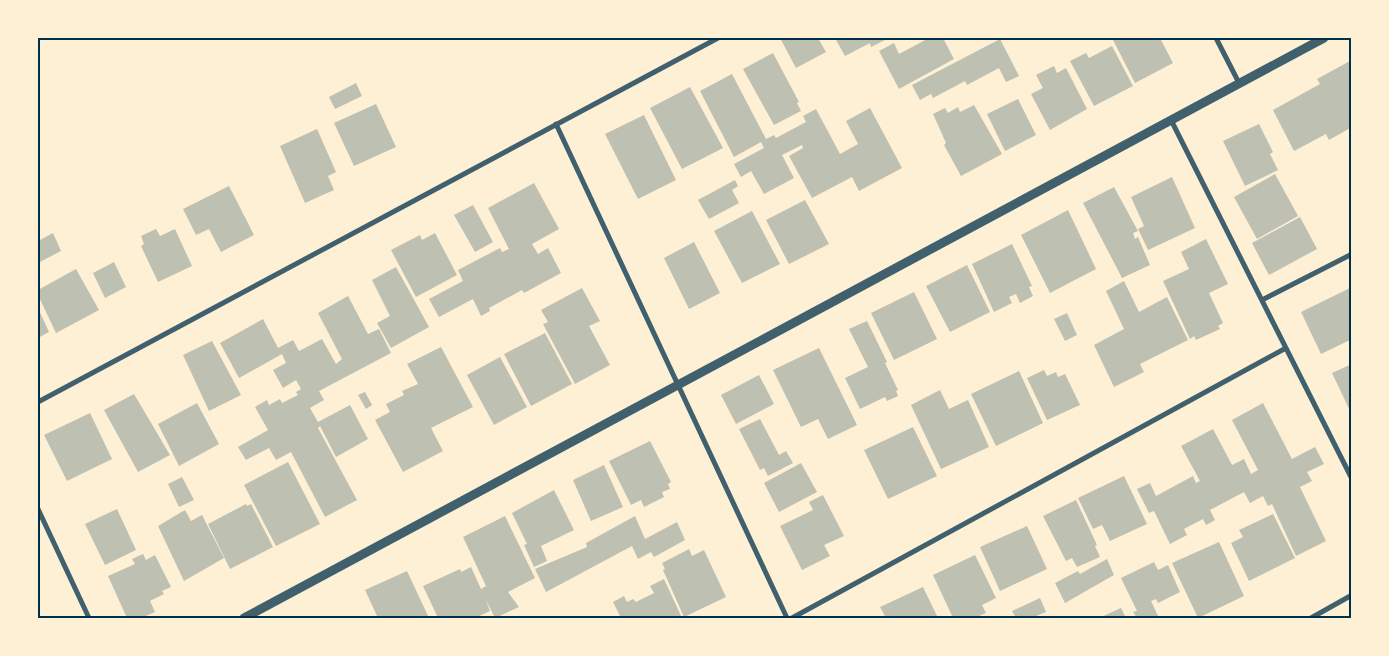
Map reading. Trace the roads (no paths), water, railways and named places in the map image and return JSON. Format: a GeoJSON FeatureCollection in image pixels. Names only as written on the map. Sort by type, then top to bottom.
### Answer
{"type":"FeatureCollection","features":[{"type":"Feature","properties":{"kind":"street"},"geometry":{"type":"LineString","coordinates":[[38,402],[718,38]]}},
{"type":"Feature","properties":{"kind":"street"},"geometry":{"type":"LineString","coordinates":[[1216,38],[1239,83]]}},
{"type":"Feature","properties":{"kind":"street"},"geometry":{"type":"LineString","coordinates":[[244,618],[1324,38]]}},
{"type":"Feature","properties":{"kind":"street"},"geometry":{"type":"LineString","coordinates":[[1171,120],[1352,479]]}},
{"type":"Feature","properties":{"kind":"street"},"geometry":{"type":"LineString","coordinates":[[556,124],[787,618]]}},
{"type":"Feature","properties":{"kind":"street"},"geometry":{"type":"LineString","coordinates":[[1262,300],[1352,254]]}},
{"type":"Feature","properties":{"kind":"street"},"geometry":{"type":"LineString","coordinates":[[792,618],[1286,348]]}},
{"type":"Feature","properties":{"kind":"street"},"geometry":{"type":"LineString","coordinates":[[38,509],[89,618]]}},
{"type":"Feature","properties":{"kind":"street"},"geometry":{"type":"LineString","coordinates":[[1311,618],[1352,595]]}}]}
